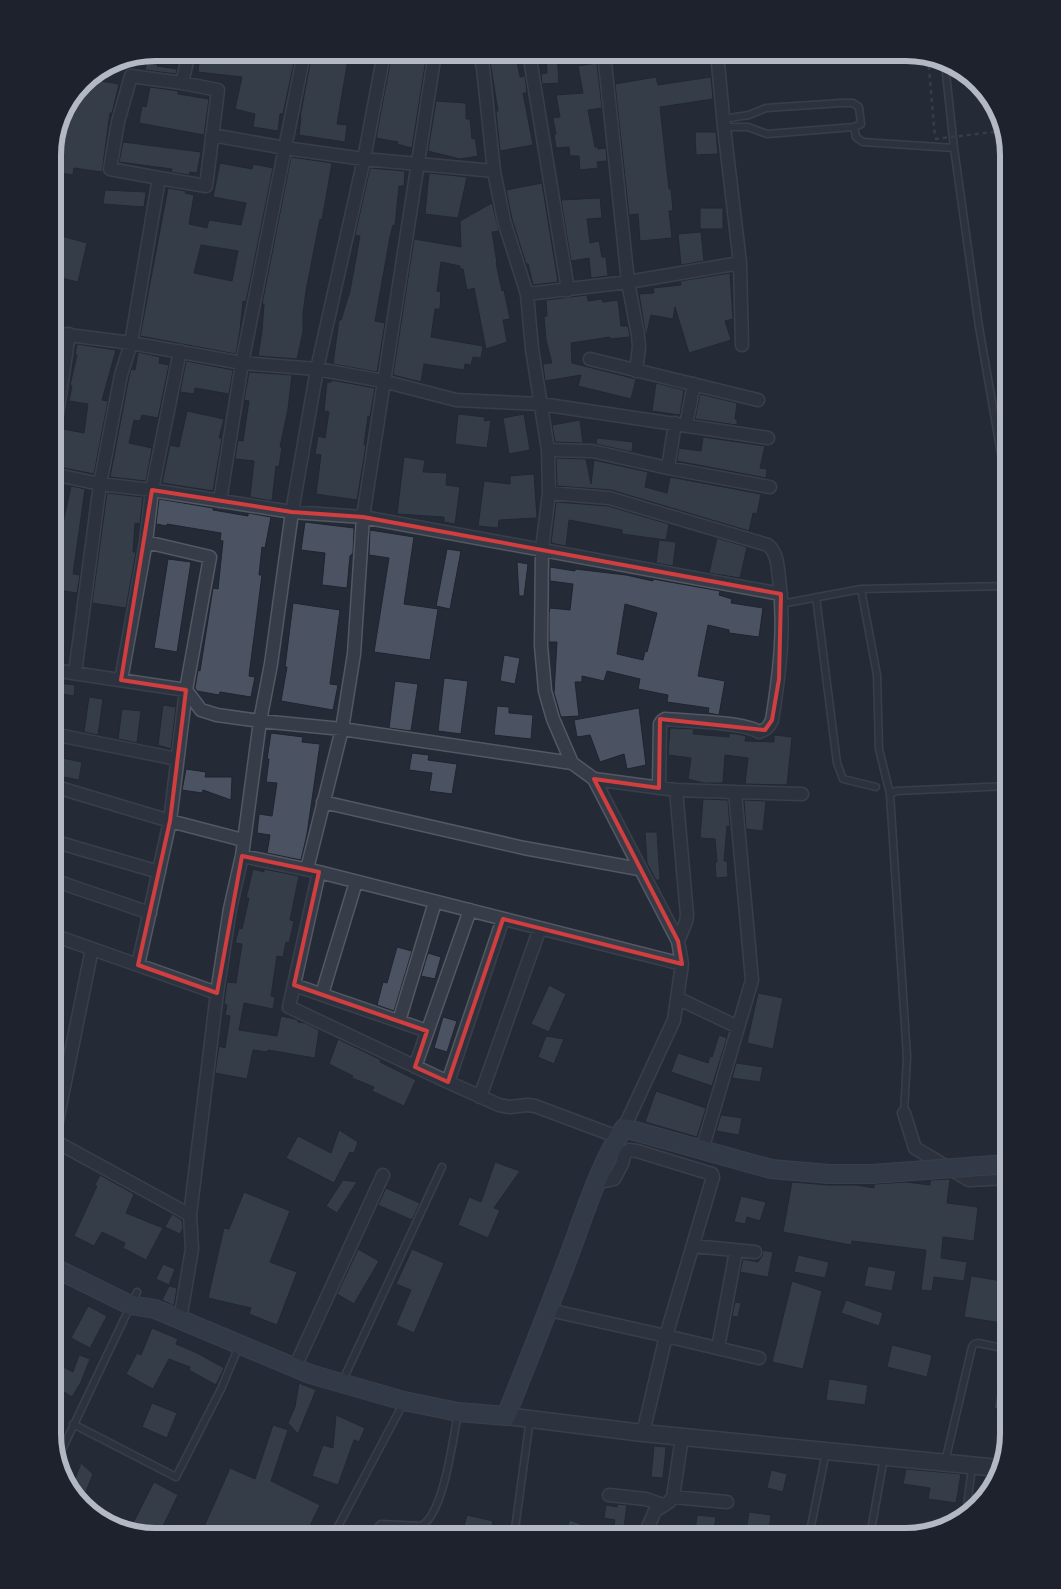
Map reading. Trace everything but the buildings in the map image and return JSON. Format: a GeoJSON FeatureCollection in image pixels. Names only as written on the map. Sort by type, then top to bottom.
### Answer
{"type":"FeatureCollection","features":[{"type":"Feature","properties":{"kind":"main road"},"geometry":{"type":"LineString","coordinates":[[61,1271],[133,1298],[180,1320],[240,1343],[310,1374],[404,1401],[458,1412],[506,1416],[596,1183],[621,1133],[702,1150],[771,1169],[829,1174],[864,1174],[1000,1165]]}},
{"type":"Feature","properties":{"kind":"street"},"geometry":{"type":"LineString","coordinates":[[182,83],[188,61]]}},
{"type":"Feature","properties":{"kind":"street"},"geometry":{"type":"LineString","coordinates":[[220,501],[242,363],[302,61]]}},
{"type":"Feature","properties":{"kind":"street"},"geometry":{"type":"LineString","coordinates":[[180,1320],[192,1249],[190,1215],[217,993],[230,909],[242,856],[260,721],[271,664],[292,512],[317,369],[364,159],[382,61]]}},
{"type":"Feature","properties":{"kind":"street"},"geometry":{"type":"LineString","coordinates":[[61,671],[186,690],[201,710],[217,715],[342,729],[572,763],[594,779],[678,941],[682,964],[674,1020],[621,1133],[535,1106],[504,1107],[289,1007],[323,802],[342,729],[354,654],[364,517],[383,380],[419,165],[434,61]]}},
{"type":"Feature","properties":{"kind":"street"},"geometry":{"type":"LineString","coordinates":[[482,61],[494,172],[504,221],[528,294],[532,349],[548,450],[549,493],[542,549],[541,644],[545,691],[553,719],[572,763]]}},
{"type":"Feature","properties":{"kind":"street"},"geometry":{"type":"LineString","coordinates":[[530,61],[568,290]]}},
{"type":"Feature","properties":{"kind":"street"},"geometry":{"type":"LineString","coordinates":[[605,61],[628,282],[638,335],[639,347],[636,371]]}},
{"type":"Feature","properties":{"kind":"street"},"geometry":{"type":"LineString","coordinates":[[718,61],[723,123],[740,263],[742,345]]}},
{"type":"Feature","properties":{"kind":"street"},"geometry":{"type":"LineString","coordinates":[[131,76],[218,90],[212,136],[206,186],[110,169],[118,122],[131,76]]}},
{"type":"Feature","properties":{"kind":"street"},"geometry":{"type":"LineString","coordinates":[[212,136],[364,159],[494,172]]}},
{"type":"Feature","properties":{"kind":"street"},"geometry":{"type":"LineString","coordinates":[[75,673],[100,484],[121,375],[131,343],[159,178]]}},
{"type":"Feature","properties":{"kind":"street"},"geometry":{"type":"LineString","coordinates":[[528,294],[628,282],[740,263]]}},
{"type":"Feature","properties":{"kind":"street"},"geometry":{"type":"LineString","coordinates":[[61,333],[180,351],[242,363],[317,369],[383,380],[456,400],[540,404],[768,438]]}},
{"type":"Feature","properties":{"kind":"street"},"geometry":{"type":"LineString","coordinates":[[61,388],[69,334]]}},
{"type":"Feature","properties":{"kind":"street"},"geometry":{"type":"LineString","coordinates":[[121,680],[146,542],[152,490],[180,351]]}},
{"type":"Feature","properties":{"kind":"street"},"geometry":{"type":"LineString","coordinates":[[590,360],[758,400]]}},
{"type":"Feature","properties":{"kind":"street"},"geometry":{"type":"LineString","coordinates":[[668,468],[680,424],[694,384]]}},
{"type":"Feature","properties":{"kind":"street"},"geometry":{"type":"LineString","coordinates":[[548,450],[592,451],[668,468],[770,487]]}},
{"type":"Feature","properties":{"kind":"street"},"geometry":{"type":"LineString","coordinates":[[61,476],[100,484],[152,490],[292,512],[364,517],[542,549],[781,599]]}},
{"type":"Feature","properties":{"kind":"street"},"geometry":{"type":"LineString","coordinates":[[549,493],[609,498],[768,545],[774,550],[781,599],[782,636],[779,679],[772,720],[765,730],[759,732],[753,728],[665,719],[660,724],[659,788]]}},
{"type":"Feature","properties":{"kind":"street"},"geometry":{"type":"LineString","coordinates":[[138,965],[170,821],[186,690],[210,557],[146,542]]}},
{"type":"Feature","properties":{"kind":"street"},"geometry":{"type":"LineString","coordinates":[[61,736],[178,759]]}},
{"type":"Feature","properties":{"kind":"street"},"geometry":{"type":"LineString","coordinates":[[594,779],[676,790],[802,794]]}},
{"type":"Feature","properties":{"kind":"street"},"geometry":{"type":"LineString","coordinates":[[61,788],[170,821],[243,840]]}},
{"type":"Feature","properties":{"kind":"street"},"geometry":{"type":"LineString","coordinates":[[676,790],[687,915],[678,941]]}},
{"type":"Feature","properties":{"kind":"street"},"geometry":{"type":"LineString","coordinates":[[702,1150],[752,980],[735,792]]}},
{"type":"Feature","properties":{"kind":"street"},"geometry":{"type":"LineString","coordinates":[[323,802],[524,848],[639,869]]}},
{"type":"Feature","properties":{"kind":"street"},"geometry":{"type":"LineString","coordinates":[[61,843],[159,872]]}},
{"type":"Feature","properties":{"kind":"street"},"geometry":{"type":"LineString","coordinates":[[242,856],[313,871],[682,964]]}},
{"type":"Feature","properties":{"kind":"street"},"geometry":{"type":"LineString","coordinates":[[322,994],[356,882]]}},
{"type":"Feature","properties":{"kind":"street"},"geometry":{"type":"LineString","coordinates":[[61,883],[150,913]]}},
{"type":"Feature","properties":{"kind":"street"},"geometry":{"type":"LineString","coordinates":[[399,1021],[435,902]]}},
{"type":"Feature","properties":{"kind":"street"},"geometry":{"type":"LineString","coordinates":[[415,1067],[470,910]]}},
{"type":"Feature","properties":{"kind":"street"},"geometry":{"type":"LineString","coordinates":[[448,1082],[503,919]]}},
{"type":"Feature","properties":{"kind":"street"},"geometry":{"type":"LineString","coordinates":[[480,1097],[540,928]]}},
{"type":"Feature","properties":{"kind":"street"},"geometry":{"type":"LineString","coordinates":[[61,938],[217,993]]}},
{"type":"Feature","properties":{"kind":"street"},"geometry":{"type":"LineString","coordinates":[[61,1102],[92,949]]}},
{"type":"Feature","properties":{"kind":"street"},"geometry":{"type":"LineString","coordinates":[[294,985],[427,1031]]}},
{"type":"Feature","properties":{"kind":"street"},"geometry":{"type":"LineString","coordinates":[[677,998],[738,1027]]}},
{"type":"Feature","properties":{"kind":"street"},"geometry":{"type":"LineString","coordinates":[[904,1113],[915,1148],[968,1180],[1000,1178]]}},
{"type":"Feature","properties":{"kind":"street"},"geometry":{"type":"LineString","coordinates":[[61,1145],[190,1215]]}},
{"type":"Feature","properties":{"kind":"street"},"geometry":{"type":"LineString","coordinates":[[596,1183],[614,1179],[622,1164],[625,1153],[629,1150],[711,1172],[713,1177],[666,1336],[643,1433]]}},
{"type":"Feature","properties":{"kind":"street"},"geometry":{"type":"LineString","coordinates":[[295,1367],[383,1175]]}},
{"type":"Feature","properties":{"kind":"street"},"geometry":{"type":"LineString","coordinates":[[693,1246],[755,1252]]}},
{"type":"Feature","properties":{"kind":"street"},"geometry":{"type":"LineString","coordinates":[[718,1348],[736,1251]]}},
{"type":"Feature","properties":{"kind":"street"},"geometry":{"type":"LineString","coordinates":[[548,1310],[759,1358]]}},
{"type":"Feature","properties":{"kind":"street"},"geometry":{"type":"LineString","coordinates":[[506,1416],[643,1433],[994,1468]]}},
{"type":"Feature","properties":{"kind":"street"},"geometry":{"type":"LineString","coordinates":[[648,1528],[655,1511],[668,1501],[682,1437]]}},
{"type":"Feature","properties":{"kind":"street"},"geometry":{"type":"LineString","coordinates":[[609,1495],[668,1501],[727,1502]]}},
{"type":"Feature","properties":{"kind":"lane"},"geometry":{"type":"LineString","coordinates":[[946,70],[954,148],[979,327],[1000,448]]}},
{"type":"Feature","properties":{"kind":"lane"},"geometry":{"type":"LineString","coordinates":[[853,103],[859,107],[861,114],[861,124],[854,127],[767,134],[748,126],[723,123],[749,116],[766,108],[853,103]]}},
{"type":"Feature","properties":{"kind":"lane"},"geometry":{"type":"LineString","coordinates":[[854,127],[856,137],[863,142],[954,148]]}},
{"type":"Feature","properties":{"kind":"lane"},"geometry":{"type":"LineString","coordinates":[[781,599],[816,597],[861,589],[1000,586]]}},
{"type":"Feature","properties":{"kind":"lane"},"geometry":{"type":"LineString","coordinates":[[861,589],[876,676],[879,749],[890,794],[908,1057],[904,1113]]}},
{"type":"Feature","properties":{"kind":"lane"},"geometry":{"type":"LineString","coordinates":[[816,597],[838,763],[843,779],[876,787]]}},
{"type":"Feature","properties":{"kind":"lane"},"geometry":{"type":"LineString","coordinates":[[890,794],[896,791],[1000,786]]}},
{"type":"Feature","properties":{"kind":"lane"},"geometry":{"type":"LineString","coordinates":[[341,1383],[442,1166]]}},
{"type":"Feature","properties":{"kind":"lane"},"geometry":{"type":"LineString","coordinates":[[62,1447],[133,1298]]}},
{"type":"Feature","properties":{"kind":"lane"},"geometry":{"type":"LineString","coordinates":[[73,1424],[176,1477],[220,1389],[240,1343]]}},
{"type":"Feature","properties":{"kind":"lane"},"geometry":{"type":"LineString","coordinates":[[945,1463],[972,1347],[978,1343],[1000,1347]]}},
{"type":"Feature","properties":{"kind":"lane"},"geometry":{"type":"LineString","coordinates":[[337,1528],[404,1401]]}},
{"type":"Feature","properties":{"kind":"lane"},"geometry":{"type":"LineString","coordinates":[[376,1528],[381,1524],[421,1526],[426,1524],[431,1517],[445,1478],[458,1412]]}},
{"type":"Feature","properties":{"kind":"lane"},"geometry":{"type":"LineString","coordinates":[[515,1528],[530,1419]]}},
{"type":"Feature","properties":{"kind":"lane"},"geometry":{"type":"LineString","coordinates":[[811,1528],[826,1451]]}},
{"type":"Feature","properties":{"kind":"lane"},"geometry":{"type":"LineString","coordinates":[[871,1528],[884,1457]]}},
{"type":"Feature","properties":{"kind":"lane"},"geometry":{"type":"LineString","coordinates":[[967,1504],[973,1466]]}},
{"type":"Feature","properties":{"kind":"path"},"geometry":{"type":"LineString","coordinates":[[928,64],[935,139],[997,132]]}},
{"type":"Feature","properties":{"kind":"highlighted area"},"geometry":{"type":"Polygon","coordinates":[[[152,490],[292,512],[363,517],[781,594],[779,679],[772,720],[765,730],[660,719],[659,788],[594,779],[678,941],[682,964],[503,919],[448,1082],[415,1067],[427,1031],[294,985],[319,872],[242,856],[217,993],[138,965],[170,821],[186,690],[121,680],[152,490]]]}}]}
